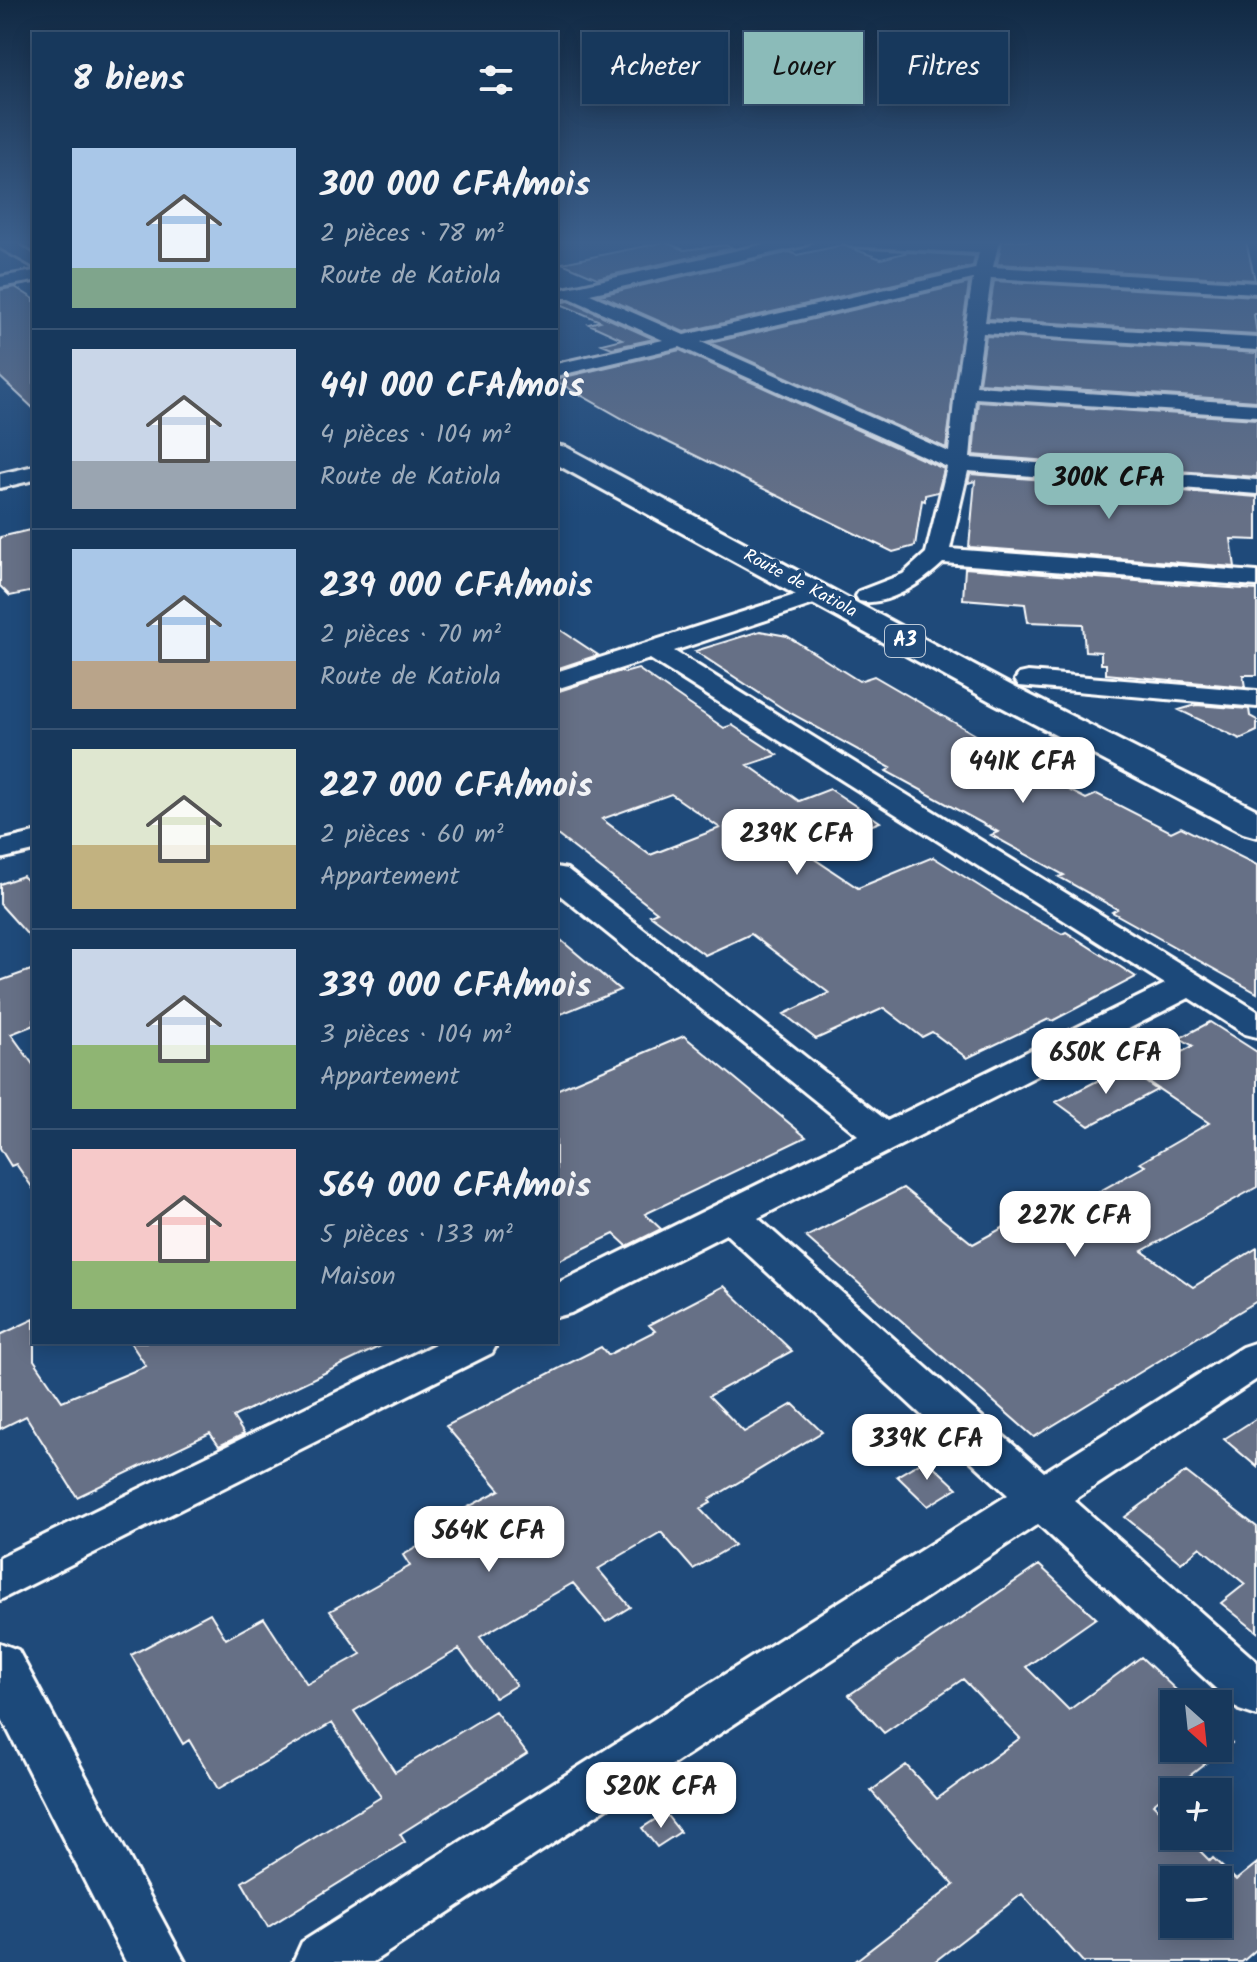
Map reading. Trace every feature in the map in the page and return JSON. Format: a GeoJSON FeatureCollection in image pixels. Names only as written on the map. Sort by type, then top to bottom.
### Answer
{"type":"FeatureCollection","features":[{"type":"Feature","properties":{"kind":"highway","name":"Route de Katiola"},"geometry":{"type":"LineString","coordinates":[[558,432],[1257,800]]}},
{"type":"Feature","properties":{"kind":"highway","name":"Route de Katiola"},"geometry":{"type":"LineString","coordinates":[[558,454],[1002,694],[1257,825]]}},
{"type":"Feature","properties":{"kind":"street"},"geometry":{"type":"LineString","coordinates":[[659,333],[959,464],[1257,487]]}},
{"type":"Feature","properties":{"kind":"street"},"geometry":{"type":"LineString","coordinates":[[558,370],[717,333]]}},
{"type":"Feature","properties":{"kind":"street"},"geometry":{"type":"LineString","coordinates":[[868,596],[912,579],[937,555],[959,464],[965,391],[975,333]]}},
{"type":"Feature","properties":{"kind":"street"},"geometry":{"type":"LineString","coordinates":[[1068,333],[1257,344]]}},
{"type":"Feature","properties":{"kind":"street"},"geometry":{"type":"LineString","coordinates":[[965,391],[1257,410]]}},
{"type":"Feature","properties":{"kind":"street"},"geometry":{"type":"LineString","coordinates":[[0,481],[32,473]]}},
{"type":"Feature","properties":{"kind":"street"},"geometry":{"type":"LineString","coordinates":[[937,555],[1257,579]]}},
{"type":"Feature","properties":{"kind":"street"},"geometry":{"type":"LineString","coordinates":[[558,680],[820,594]]}},
{"type":"Feature","properties":{"kind":"street"},"geometry":{"type":"LineString","coordinates":[[654,650],[1257,1026]]}},
{"type":"Feature","properties":{"kind":"street"},"geometry":{"type":"LineString","coordinates":[[1028,680],[1257,699]]}},
{"type":"Feature","properties":{"kind":"street"},"geometry":{"type":"LineString","coordinates":[[0,850],[32,842]]}},
{"type":"Feature","properties":{"kind":"street"},"geometry":{"type":"LineString","coordinates":[[558,878],[885,1138]]}},
{"type":"Feature","properties":{"kind":"street"},"geometry":{"type":"LineString","coordinates":[[558,1301],[1191,984]]}},
{"type":"Feature","properties":{"kind":"street"},"geometry":{"type":"LineString","coordinates":[[730,1215],[1257,1694]]}},
{"type":"Feature","properties":{"kind":"street"},"geometry":{"type":"LineString","coordinates":[[0,1580],[473,1344]]}},
{"type":"Feature","properties":{"kind":"street"},"geometry":{"type":"LineString","coordinates":[[322,1962],[1257,1358]]}},
{"type":"Feature","properties":{"kind":"street"},"geometry":{"type":"LineString","coordinates":[[0,1665],[156,1962]]}},
{"type":"Feature","properties":{"kind":"building"},"geometry":{"type":"Polygon","coordinates":[[[0,333],[32,333],[32,407],[0,377],[0,333]]]}},
{"type":"Feature","properties":{"kind":"building"},"geometry":{"type":"Polygon","coordinates":[[[608,333],[640,333],[654,339],[612,348],[602,344],[622,339],[608,333]]]}},
{"type":"Feature","properties":{"kind":"building"},"geometry":{"type":"Polygon","coordinates":[[[755,333],[962,333],[946,448],[710,343],[755,333]]]}},
{"type":"Feature","properties":{"kind":"building"},"geometry":{"type":"Polygon","coordinates":[[[1216,333],[1257,333],[1257,335],[1216,333]]]}},
{"type":"Feature","properties":{"kind":"building"},"geometry":{"type":"Polygon","coordinates":[[[986,336],[1257,353],[1257,401],[979,383],[986,336]]]}},
{"type":"Feature","properties":{"kind":"building"},"geometry":{"type":"Polygon","coordinates":[[[680,350],[944,469],[938,492],[925,495],[925,501],[922,500],[915,546],[893,552],[641,429],[558,382],[558,379],[680,350]]]}},
{"type":"Feature","properties":{"kind":"building"},"geometry":{"type":"Polygon","coordinates":[[[978,401],[1257,419],[1257,477],[973,455],[978,401]]]}},
{"type":"Feature","properties":{"kind":"building"},"geometry":{"type":"Polygon","coordinates":[[[970,474],[1257,497],[1257,540],[1231,539],[1235,567],[969,547],[975,481],[968,483],[970,474]]]}},
{"type":"Feature","properties":{"kind":"building"},"geometry":{"type":"Polygon","coordinates":[[[32,529],[32,591],[10,596],[0,586],[0,537],[32,529]]]}},
{"type":"Feature","properties":{"kind":"building"},"geometry":{"type":"Polygon","coordinates":[[[965,568],[1257,590],[1257,675],[1243,675],[1245,687],[1106,674],[1106,664],[1101,664],[1101,652],[1085,651],[1083,624],[1028,622],[1025,604],[963,599],[965,568]]]}},
{"type":"Feature","properties":{"kind":"building"},"geometry":{"type":"Polygon","coordinates":[[[558,628],[598,655],[558,668],[558,628]]]}},
{"type":"Feature","properties":{"kind":"building"},"geometry":{"type":"Polygon","coordinates":[[[760,631],[787,636],[859,681],[874,676],[981,738],[974,741],[1086,799],[1097,794],[1171,832],[1181,827],[1257,865],[1257,993],[1112,912],[1117,909],[1059,877],[1064,875],[991,835],[998,832],[886,771],[891,768],[785,710],[695,651],[760,631]]]}},
{"type":"Feature","properties":{"kind":"building"},"geometry":{"type":"Polygon","coordinates":[[[638,669],[724,728],[732,725],[778,755],[748,765],[799,801],[830,789],[880,822],[804,852],[858,888],[933,857],[1019,911],[1062,934],[1066,932],[1136,977],[1052,1021],[1049,1019],[967,1058],[932,1032],[922,1037],[884,1008],[816,1039],[784,1014],[829,993],[751,934],[705,955],[650,915],[657,912],[558,836],[558,691],[621,671],[638,669]],[[671,794],[602,819],[650,855],[720,828],[671,794]]]}},
{"type":"Feature","properties":{"kind":"building"},"geometry":{"type":"Polygon","coordinates":[[[1196,705],[1249,709],[1250,716],[1257,720],[1257,731],[1240,739],[1179,710],[1196,705]]]}},
{"type":"Feature","properties":{"kind":"building"},"geometry":{"type":"Polygon","coordinates":[[[23,876],[32,886],[32,940],[0,904],[0,884],[23,876]]]}},
{"type":"Feature","properties":{"kind":"building"},"geometry":{"type":"Polygon","coordinates":[[[558,938],[620,990],[558,1015],[558,938]]]}},
{"type":"Feature","properties":{"kind":"building"},"geometry":{"type":"Polygon","coordinates":[[[32,970],[32,1026],[11,1034],[32,1063],[32,1187],[16,1164],[11,1166],[0,1148],[0,981],[32,970]]]}},
{"type":"Feature","properties":{"kind":"building"},"geometry":{"type":"Polygon","coordinates":[[[1210,1022],[1257,1052],[1257,1187],[1142,1251],[1193,1287],[1257,1248],[1257,1301],[1034,1437],[806,1237],[903,1188],[973,1244],[1050,1202],[1062,1212],[1145,1166],[1140,1163],[1209,1123],[1138,1075],[1193,1046],[1180,1038],[1210,1022]]]}},
{"type":"Feature","properties":{"kind":"building"},"geometry":{"type":"Polygon","coordinates":[[[684,1036],[806,1137],[645,1214],[661,1229],[627,1246],[614,1234],[558,1261],[558,1089],[684,1036]]]}},
{"type":"Feature","properties":{"kind":"building"},"geometry":{"type":"Polygon","coordinates":[[[1124,1067],[1157,1090],[1089,1126],[1056,1102],[1124,1067]]]}},
{"type":"Feature","properties":{"kind":"building"},"geometry":{"type":"Polygon","coordinates":[[[724,1286],[792,1351],[709,1396],[744,1432],[793,1404],[822,1432],[709,1500],[711,1503],[700,1509],[734,1545],[693,1569],[661,1532],[598,1569],[630,1607],[606,1622],[573,1583],[480,1637],[516,1685],[495,1698],[459,1649],[354,1711],[395,1772],[495,1711],[527,1754],[400,1834],[405,1842],[268,1927],[242,1882],[381,1797],[332,1723],[218,1789],[189,1740],[183,1744],[131,1655],[210,1613],[226,1639],[264,1618],[307,1684],[361,1654],[330,1611],[410,1566],[403,1555],[462,1522],[455,1514],[500,1490],[446,1426],[601,1347],[608,1355],[655,1331],[649,1325],[724,1286]]]}},
{"type":"Feature","properties":{"kind":"building"},"geometry":{"type":"Polygon","coordinates":[[[32,1320],[34,1360],[62,1401],[146,1366],[131,1344],[385,1344],[233,1417],[244,1434],[219,1446],[210,1433],[77,1497],[26,1416],[0,1429],[0,1335],[32,1320]]]}},
{"type":"Feature","properties":{"kind":"building"},"geometry":{"type":"Polygon","coordinates":[[[1257,1418],[1257,1467],[1224,1439],[1257,1418]]]}},
{"type":"Feature","properties":{"kind":"building"},"geometry":{"type":"Polygon","coordinates":[[[926,1459],[957,1488],[928,1506],[897,1476],[926,1459]]]}},
{"type":"Feature","properties":{"kind":"building"},"geometry":{"type":"Polygon","coordinates":[[[1186,1472],[1257,1527],[1257,1632],[1221,1603],[1245,1584],[1200,1547],[1181,1563],[1125,1517],[1186,1472]]]}},
{"type":"Feature","properties":{"kind":"building"},"geometry":{"type":"Polygon","coordinates":[[[1039,1565],[1096,1618],[1026,1667],[1069,1710],[1141,1657],[1176,1690],[1160,1690],[1160,1762],[1207,1762],[1187,1778],[1160,1778],[1160,1799],[1153,1804],[1160,1811],[1160,1850],[1199,1850],[1210,1861],[1213,1858],[1221,1866],[1160,1866],[1160,1938],[1232,1938],[1232,1876],[1236,1880],[1257,1863],[1257,1949],[1242,1962],[1083,1962],[1022,1894],[934,1962],[854,1962],[954,1885],[871,1791],[906,1765],[937,1799],[1020,1738],[963,1679],[884,1733],[849,1695],[1039,1565]]]}},
{"type":"Feature","properties":{"kind":"building"},"geometry":{"type":"Polygon","coordinates":[[[665,1813],[680,1832],[657,1847],[642,1828],[665,1813]]]}}]}
